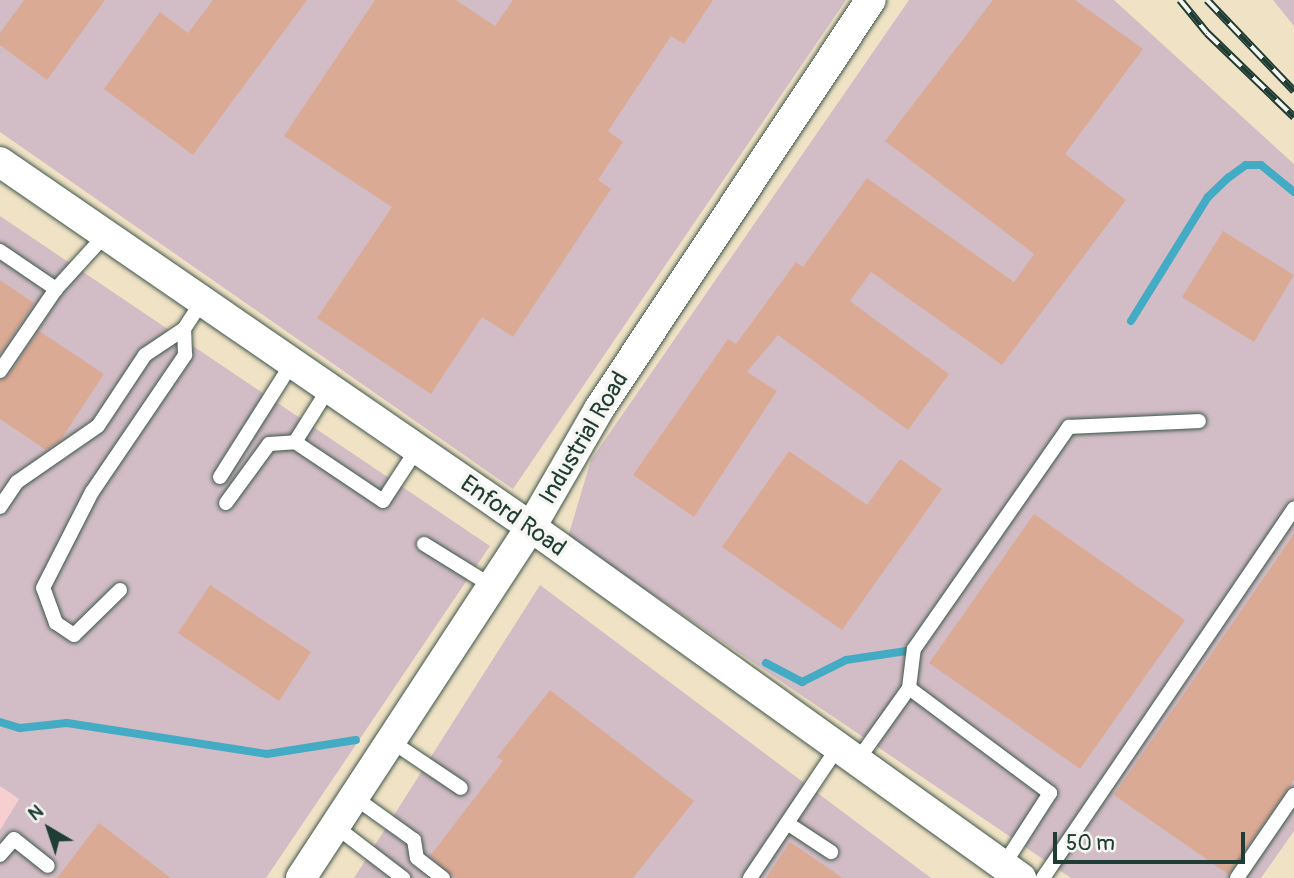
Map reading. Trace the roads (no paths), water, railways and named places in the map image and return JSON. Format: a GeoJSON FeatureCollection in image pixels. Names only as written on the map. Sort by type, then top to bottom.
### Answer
{"type":"FeatureCollection","features":[{"type":"Feature","properties":{"kind":"street","name":"Industrial Road"},"geometry":{"type":"LineString","coordinates":[[301,878],[531,527],[599,409],[871,0]]}},
{"type":"Feature","properties":{"kind":"street","name":"Enford Road"},"geometry":{"type":"LineString","coordinates":[[0,162],[531,527],[1012,872]]}},
{"type":"Feature","properties":{"kind":"lane"},"geometry":{"type":"LineString","coordinates":[[0,371],[56,289],[106,234]]}},
{"type":"Feature","properties":{"kind":"lane"},"geometry":{"type":"LineString","coordinates":[[0,251],[56,289]]}},
{"type":"Feature","properties":{"kind":"lane"},"geometry":{"type":"LineString","coordinates":[[0,507],[17,482],[98,426],[145,355],[184,329],[202,301]]}},
{"type":"Feature","properties":{"kind":"lane"},"geometry":{"type":"LineString","coordinates":[[120,590],[74,635],[56,622],[43,588],[92,492],[185,355],[184,329]]}},
{"type":"Feature","properties":{"kind":"lane"},"geometry":{"type":"LineString","coordinates":[[219,477],[292,363]]}},
{"type":"Feature","properties":{"kind":"lane"},"geometry":{"type":"LineString","coordinates":[[295,442],[328,388]]}},
{"type":"Feature","properties":{"kind":"lane"},"geometry":{"type":"LineString","coordinates":[[750,878],[787,823],[909,688],[914,649],[1069,427],[1199,421]]}},
{"type":"Feature","properties":{"kind":"lane"},"geometry":{"type":"LineString","coordinates":[[226,503],[269,443],[295,442],[383,501],[418,449]]}},
{"type":"Feature","properties":{"kind":"lane"},"geometry":{"type":"LineString","coordinates":[[1043,878],[1294,508]]}},
{"type":"Feature","properties":{"kind":"lane"},"geometry":{"type":"LineString","coordinates":[[424,544],[492,586]]}},
{"type":"Feature","properties":{"kind":"lane"},"geometry":{"type":"LineString","coordinates":[[909,688],[1050,793],[1012,872]]}},
{"type":"Feature","properties":{"kind":"lane"},"geometry":{"type":"LineString","coordinates":[[391,741],[461,788]]}},
{"type":"Feature","properties":{"kind":"lane"},"geometry":{"type":"LineString","coordinates":[[1237,878],[1294,795]]}},
{"type":"Feature","properties":{"kind":"lane"},"geometry":{"type":"LineString","coordinates":[[354,797],[414,840],[417,858],[443,878]]}},
{"type":"Feature","properties":{"kind":"lane"},"geometry":{"type":"LineString","coordinates":[[787,823],[831,852]]}},
{"type":"Feature","properties":{"kind":"lane"},"geometry":{"type":"LineString","coordinates":[[335,826],[403,878]]}},
{"type":"Feature","properties":{"kind":"lane"},"geometry":{"type":"LineString","coordinates":[[0,855],[14,839],[48,866]]}},
{"type":"Feature","properties":{"kind":"waterway"},"geometry":{"type":"LineString","coordinates":[[1131,321],[1208,197],[1228,178],[1246,165],[1261,165],[1294,192]]}},
{"type":"Feature","properties":{"kind":"waterway"},"geometry":{"type":"LineString","coordinates":[[766,663],[802,682],[846,660],[906,651]]}},
{"type":"Feature","properties":{"kind":"waterway"},"geometry":{"type":"LineString","coordinates":[[0,722],[20,728],[67,723],[267,754],[356,740]]}},
{"type":"Feature","properties":{"kind":"railway"},"geometry":{"type":"LineString","coordinates":[[1180,0],[1207,33],[1294,117]]}},
{"type":"Feature","properties":{"kind":"railway"},"geometry":{"type":"LineString","coordinates":[[1207,0],[1294,91]]}}]}
